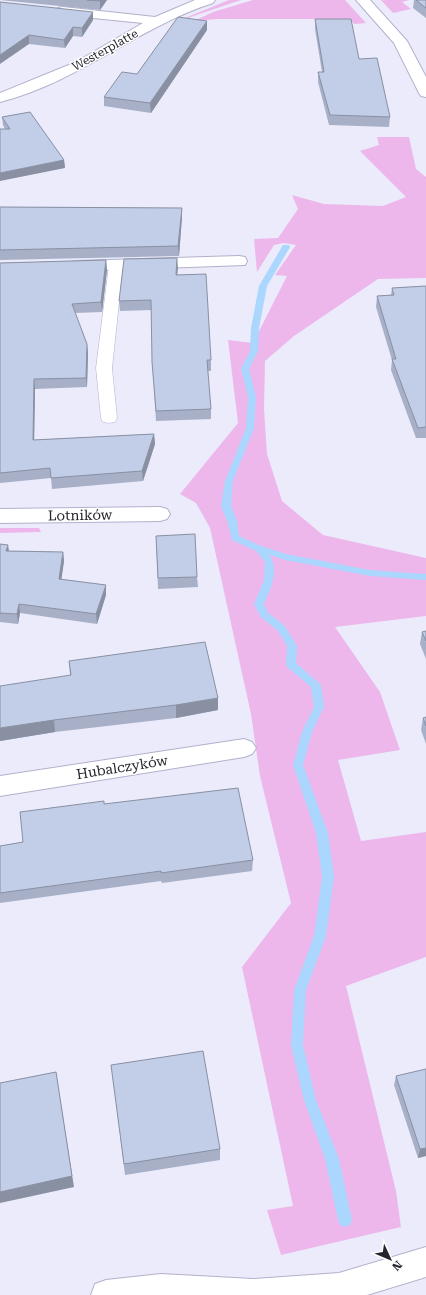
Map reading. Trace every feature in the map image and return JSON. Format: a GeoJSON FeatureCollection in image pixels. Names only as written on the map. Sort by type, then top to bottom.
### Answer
{"type":"FeatureCollection","features":[{"type":"Feature","properties":{"kind":"street"},"geometry":{"type":"LineString","coordinates":[[363,0],[400,41],[425,88]]}},
{"type":"Feature","properties":{"kind":"street","name":"Westerplatte"},"geometry":{"type":"LineString","coordinates":[[0,98],[32,86],[90,60],[156,21],[203,1]]}},
{"type":"Feature","properties":{"kind":"street"},"geometry":{"type":"LineString","coordinates":[[53,10],[156,21]]}},
{"type":"Feature","properties":{"kind":"street"},"geometry":{"type":"LineString","coordinates":[[61,266],[239,261]]}},
{"type":"Feature","properties":{"kind":"street","name":"Lotników"},"geometry":{"type":"LineString","coordinates":[[0,516],[160,514]]}},
{"type":"Feature","properties":{"kind":"street","name":"Hubalczyków"},"geometry":{"type":"LineString","coordinates":[[0,786],[244,748]]}},
{"type":"Feature","properties":{"kind":"street"},"geometry":{"type":"LineString","coordinates":[[106,1295],[162,1289],[253,1294],[339,1288],[426,1262]]}},
{"type":"Feature","properties":{"kind":"lane"},"geometry":{"type":"LineString","coordinates":[[110,418],[104,368],[116,265]]}},
{"type":"Feature","properties":{"kind":"shaded area"},"geometry":{"type":"Polygon","coordinates":[[[229,0],[241,0],[170,24],[229,0]]]}},
{"type":"Feature","properties":{"kind":"shaded area"},"geometry":{"type":"Polygon","coordinates":[[[253,0],[345,0],[366,23],[355,24],[348,19],[217,19],[194,21],[213,12],[253,0]]]}},
{"type":"Feature","properties":{"kind":"shaded area"},"geometry":{"type":"Polygon","coordinates":[[[381,0],[409,0],[402,2],[411,9],[393,13],[381,0]]]}},
{"type":"Feature","properties":{"kind":"shaded area"},"geometry":{"type":"Polygon","coordinates":[[[377,137],[409,137],[416,169],[426,177],[426,278],[378,279],[294,336],[265,361],[264,409],[267,454],[282,501],[323,535],[426,558],[426,616],[335,627],[380,692],[400,750],[338,760],[361,841],[426,832],[426,957],[346,986],[396,1191],[401,1227],[281,1255],[267,1210],[293,1206],[242,967],[291,903],[260,776],[251,714],[210,528],[196,503],[180,494],[238,423],[228,340],[253,343],[287,276],[275,275],[296,245],[283,243],[274,245],[257,272],[254,239],[278,238],[298,209],[292,195],[324,204],[383,206],[406,197],[360,151],[379,145],[377,137]]]}},
{"type":"Feature","properties":{"kind":"shaded area"},"geometry":{"type":"Polygon","coordinates":[[[0,528],[39,528],[41,532],[0,533],[0,528]]]}},
{"type":"Feature","properties":{"kind":"building"},"geometry":{"type":"Polygon","coordinates":[[[416,0],[426,0],[426,8],[416,0]]]}},
{"type":"Feature","properties":{"kind":"building"},"geometry":{"type":"Polygon","coordinates":[[[0,2],[93,12],[82,28],[73,27],[64,40],[29,35],[0,55],[0,2]]]}},
{"type":"Feature","properties":{"kind":"building"},"geometry":{"type":"Polygon","coordinates":[[[178,17],[207,21],[150,103],[104,97],[122,72],[137,74],[178,17]]]}},
{"type":"Feature","properties":{"kind":"building"},"geometry":{"type":"Polygon","coordinates":[[[315,19],[351,19],[359,59],[377,58],[390,117],[330,115],[318,72],[324,72],[315,19]]]}},
{"type":"Feature","properties":{"kind":"building"},"geometry":{"type":"Polygon","coordinates":[[[30,112],[64,160],[0,173],[0,129],[10,129],[2,117],[30,112]]]}},
{"type":"Feature","properties":{"kind":"building"},"geometry":{"type":"Polygon","coordinates":[[[0,207],[182,208],[178,246],[0,250],[0,207]]]}},
{"type":"Feature","properties":{"kind":"building"},"geometry":{"type":"Polygon","coordinates":[[[177,258],[176,275],[206,274],[211,360],[207,360],[211,409],[156,411],[152,362],[151,300],[119,301],[124,259],[177,258]]]}},
{"type":"Feature","properties":{"kind":"building"},"geometry":{"type":"Polygon","coordinates":[[[106,260],[101,302],[72,304],[87,344],[86,378],[34,379],[33,440],[154,434],[142,471],[51,478],[50,468],[0,473],[0,263],[106,260]]]}},
{"type":"Feature","properties":{"kind":"building"},"geometry":{"type":"Polygon","coordinates":[[[426,286],[426,427],[418,428],[392,359],[396,359],[377,296],[394,295],[392,288],[426,286]]]}},
{"type":"Feature","properties":{"kind":"building"},"geometry":{"type":"Polygon","coordinates":[[[195,534],[197,577],[158,578],[156,536],[195,534]]]}},
{"type":"Feature","properties":{"kind":"building"},"geometry":{"type":"Polygon","coordinates":[[[0,544],[8,545],[6,551],[63,552],[59,579],[106,585],[96,614],[19,604],[17,614],[0,613],[0,544]]]}},
{"type":"Feature","properties":{"kind":"building"},"geometry":{"type":"Polygon","coordinates":[[[426,631],[426,641],[422,632],[426,631]]]}},
{"type":"Feature","properties":{"kind":"building"},"geometry":{"type":"Polygon","coordinates":[[[205,642],[218,698],[176,705],[0,728],[0,686],[71,675],[69,661],[205,642]]]}},
{"type":"Feature","properties":{"kind":"building"},"geometry":{"type":"Polygon","coordinates":[[[426,717],[426,726],[423,718],[426,717]]]}},
{"type":"Feature","properties":{"kind":"building"},"geometry":{"type":"Polygon","coordinates":[[[238,788],[253,860],[0,893],[0,846],[23,842],[20,812],[104,801],[104,804],[238,788]]]}},
{"type":"Feature","properties":{"kind":"building"},"geometry":{"type":"Polygon","coordinates":[[[203,1051],[220,1149],[124,1164],[111,1065],[203,1051]]]}},
{"type":"Feature","properties":{"kind":"building"},"geometry":{"type":"Polygon","coordinates":[[[426,1069],[426,1148],[420,1149],[396,1076],[426,1069]]]}},
{"type":"Feature","properties":{"kind":"building"},"geometry":{"type":"Polygon","coordinates":[[[56,1072],[72,1176],[0,1192],[0,1083],[56,1072]]]}},
{"type":"Feature","properties":{"kind":"waterway"},"geometry":{"type":"LineString","coordinates":[[286,247],[263,286],[255,328],[254,351],[245,369],[252,397],[250,428],[229,481],[226,506],[232,521],[235,538],[249,543],[259,549],[266,555],[270,562],[269,580],[259,604],[264,615],[281,628],[292,646],[291,664],[316,685],[319,707],[307,732],[298,765],[322,833],[328,877],[320,936],[300,990],[297,1045],[310,1100],[332,1159],[345,1220]]}},
{"type":"Feature","properties":{"kind":"waterway"},"geometry":{"type":"LineString","coordinates":[[263,549],[285,557],[370,573],[426,577]]}}]}
